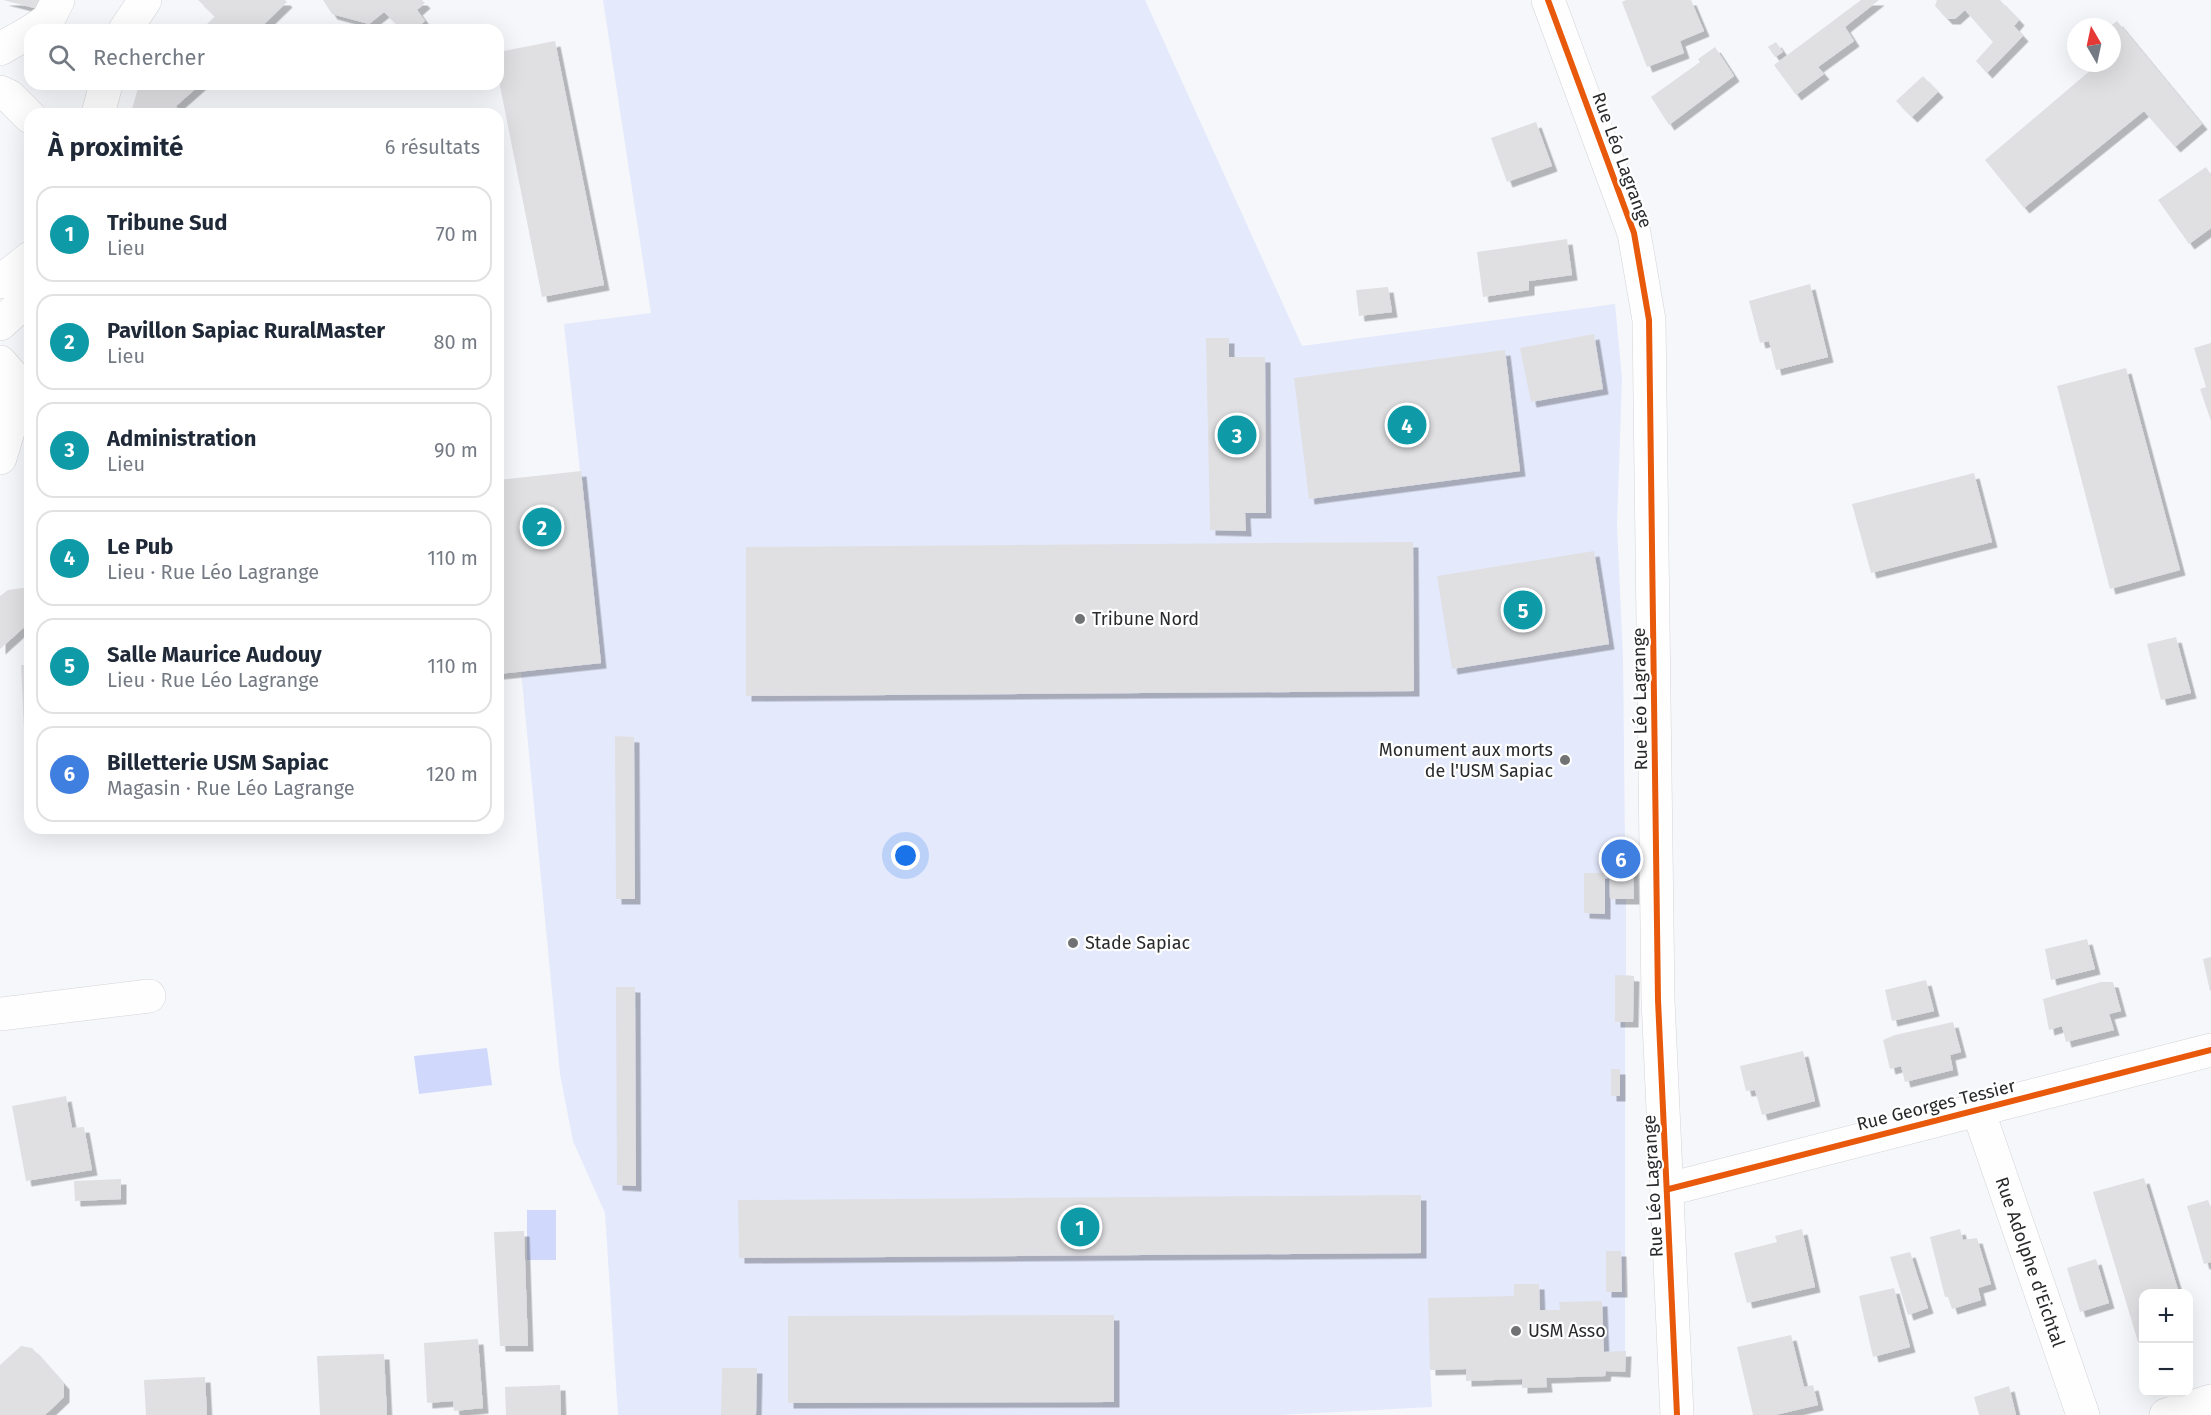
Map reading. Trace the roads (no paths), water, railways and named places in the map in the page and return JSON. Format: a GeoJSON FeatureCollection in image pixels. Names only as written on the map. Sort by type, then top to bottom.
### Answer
{"type":"FeatureCollection","features":[{"type":"Feature","properties":{"kind":"street"},"geometry":{"type":"LineString","coordinates":[[42,24],[48,20],[58,0]]}},
{"type":"Feature","properties":{"kind":"street"},"geometry":{"type":"LineString","coordinates":[[129,24],[145,0]]}},
{"type":"Feature","properties":{"kind":"street","name":"Rue Léo Lagrange"},"geometry":{"type":"LineString","coordinates":[[1548,0],[1634,233],[1649,320],[1658,1000],[1669,1189],[1677,1415]]}},
{"type":"Feature","properties":{"kind":"street"},"geometry":{"type":"LineString","coordinates":[[0,49],[24,36]]}},
{"type":"Feature","properties":{"kind":"street"},"geometry":{"type":"LineString","coordinates":[[100,108],[104,90]]}},
{"type":"Feature","properties":{"kind":"street"},"geometry":{"type":"LineString","coordinates":[[0,92],[9,96],[24,111]]}},
{"type":"Feature","properties":{"kind":"street"},"geometry":{"type":"LineString","coordinates":[[0,282],[24,263]]}},
{"type":"Feature","properties":{"kind":"street"},"geometry":{"type":"LineString","coordinates":[[0,324],[24,302]]}},
{"type":"Feature","properties":{"kind":"street"},"geometry":{"type":"LineString","coordinates":[[0,362],[14,378],[16,405],[0,458]]}},
{"type":"Feature","properties":{"kind":"street"},"geometry":{"type":"LineString","coordinates":[[0,1014],[149,996]]}},
{"type":"Feature","properties":{"kind":"street","name":"Rue Georges Tessier"},"geometry":{"type":"LineString","coordinates":[[1669,1189],[2211,1050]]}},
{"type":"Feature","properties":{"kind":"street","name":"Rue Adolphe d'Eichtal"},"geometry":{"type":"LineString","coordinates":[[1978,1110],[2083,1415]]}},
{"type":"Feature","properties":{"kind":"street"},"geometry":{"type":"LineString","coordinates":[[2166,1415],[2211,1401]]}},
{"type":"Feature","properties":{"kind":"water"},"geometry":{"type":"Polygon","coordinates":[[[487,1048],[492,1085],[419,1094],[414,1056],[487,1048]]]}},
{"type":"Feature","properties":{"kind":"water"},"geometry":{"type":"Polygon","coordinates":[[[527,1210],[556,1210],[556,1260],[527,1260],[527,1210]]]}},
{"type":"Feature","properties":{"kind":"place","name":"Le Pub"},"geometry":{"type":"Point","coordinates":[1407,425]}},
{"type":"Feature","properties":{"kind":"place","name":"Administration"},"geometry":{"type":"Point","coordinates":[1237,435]}},
{"type":"Feature","properties":{"kind":"place","name":"Pavillon Sapiac RuralMaster"},"geometry":{"type":"Point","coordinates":[542,527]}},
{"type":"Feature","properties":{"kind":"place","name":"Salle Maurice Audouy"},"geometry":{"type":"Point","coordinates":[1523,610]}},
{"type":"Feature","properties":{"kind":"place","name":"Tribune Nord"},"geometry":{"type":"Point","coordinates":[1080,619]}},
{"type":"Feature","properties":{"kind":"place","name":"Monument aux morts de l'USM Sapiac"},"geometry":{"type":"Point","coordinates":[1565,760]}},
{"type":"Feature","properties":{"kind":"place","name":"Billetterie USM Sapiac"},"geometry":{"type":"Point","coordinates":[1621,859]}},
{"type":"Feature","properties":{"kind":"place","name":"Stade Sapiac"},"geometry":{"type":"Point","coordinates":[1073,943]}},
{"type":"Feature","properties":{"kind":"place","name":"Tribune Sud"},"geometry":{"type":"Point","coordinates":[1080,1227]}},
{"type":"Feature","properties":{"kind":"place","name":"USM Asso"},"geometry":{"type":"Point","coordinates":[1516,1331]}}]}
